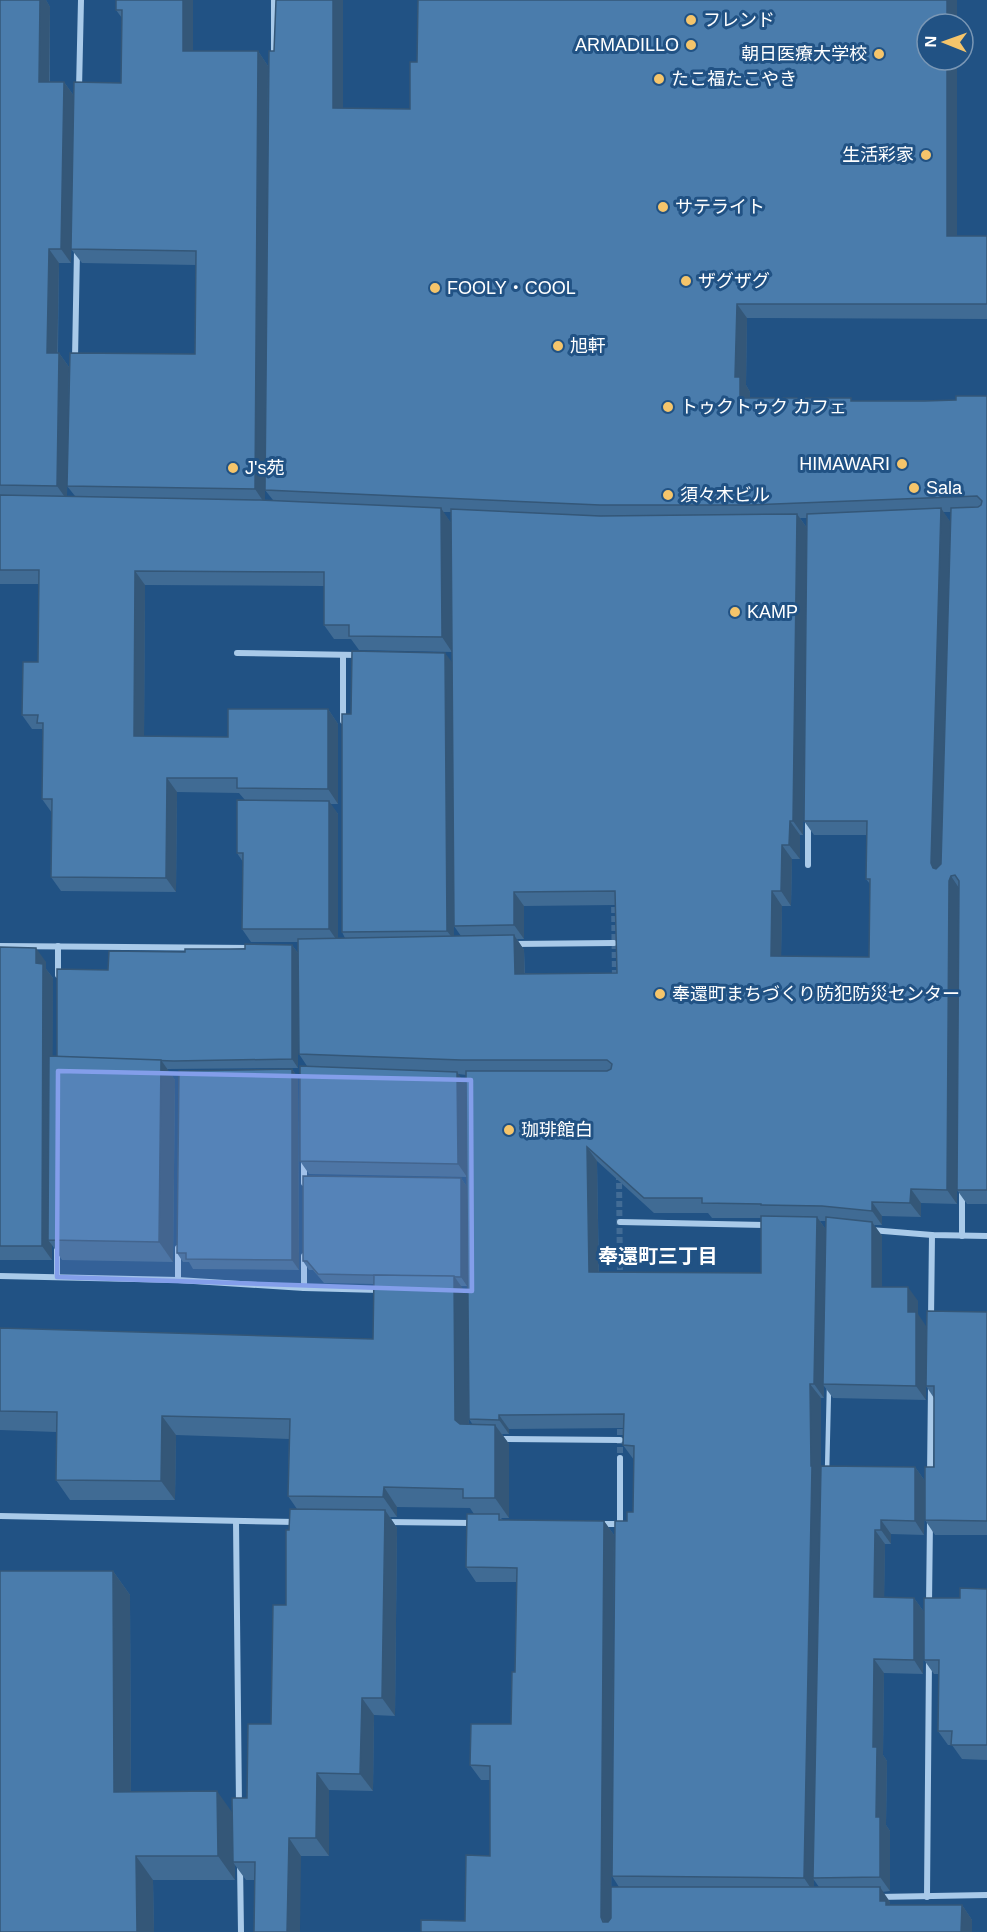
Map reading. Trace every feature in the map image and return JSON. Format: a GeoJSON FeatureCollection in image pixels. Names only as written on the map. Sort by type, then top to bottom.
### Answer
{"type":"FeatureCollection","features":[{"type":"Feature","properties":{"kind":"street"},"geometry":{"type":"LineString","coordinates":[[79,92],[81,0]]}},
{"type":"Feature","properties":{"kind":"street"},"geometry":{"type":"LineString","coordinates":[[273,71],[274,0]]}},
{"type":"Feature","properties":{"kind":"street"},"geometry":{"type":"LineString","coordinates":[[75,372],[77,243]]}},
{"type":"Feature","properties":{"kind":"street"},"geometry":{"type":"LineString","coordinates":[[237,653],[366,655]]}},
{"type":"Feature","properties":{"kind":"street"},"geometry":{"type":"LineString","coordinates":[[343,655],[343,726]]}},
{"type":"Feature","properties":{"kind":"street"},"geometry":{"type":"LineString","coordinates":[[808,818],[808,865]]}},
{"type":"Feature","properties":{"kind":"street"},"geometry":{"type":"LineString","coordinates":[[506,944],[614,943]]}},
{"type":"Feature","properties":{"kind":"street"},"geometry":{"type":"LineString","coordinates":[[0,946],[256,948]]}},
{"type":"Feature","properties":{"kind":"street"},"geometry":{"type":"LineString","coordinates":[[58,946],[58,980]]}},
{"type":"Feature","properties":{"kind":"street"},"geometry":{"type":"LineString","coordinates":[[304,1155],[304,1190]]}},
{"type":"Feature","properties":{"kind":"street"},"geometry":{"type":"LineString","coordinates":[[962,1177],[962,1236]]}},
{"type":"Feature","properties":{"kind":"street"},"geometry":{"type":"LineString","coordinates":[[304,1179],[316,1179]]}},
{"type":"Feature","properties":{"kind":"street"},"geometry":{"type":"LineString","coordinates":[[620,1222],[777,1225]]}},
{"type":"Feature","properties":{"kind":"street"},"geometry":{"type":"LineString","coordinates":[[865,1229],[932,1235],[987,1236]]}},
{"type":"Feature","properties":{"kind":"street"},"geometry":{"type":"LineString","coordinates":[[931,1327],[932,1235]]}},
{"type":"Feature","properties":{"kind":"street"},"geometry":{"type":"LineString","coordinates":[[57,1243],[57,1277]]}},
{"type":"Feature","properties":{"kind":"street"},"geometry":{"type":"LineString","coordinates":[[304,1245],[304,1288]]}},
{"type":"Feature","properties":{"kind":"street"},"geometry":{"type":"LineString","coordinates":[[178,1246],[178,1280]]}},
{"type":"Feature","properties":{"kind":"street"},"geometry":{"type":"LineString","coordinates":[[0,1276],[178,1280],[304,1288],[388,1290]]}},
{"type":"Feature","properties":{"kind":"street"},"geometry":{"type":"LineString","coordinates":[[930,1486],[931,1383]]}},
{"type":"Feature","properties":{"kind":"street"},"geometry":{"type":"LineString","coordinates":[[485,1439],[620,1440]]}},
{"type":"Feature","properties":{"kind":"street"},"geometry":{"type":"LineString","coordinates":[[620,1458],[620,1535]]}},
{"type":"Feature","properties":{"kind":"street"},"geometry":{"type":"LineString","coordinates":[[929,1613],[930,1509]]}},
{"type":"Feature","properties":{"kind":"street"},"geometry":{"type":"LineString","coordinates":[[0,1516],[307,1522]]}},
{"type":"Feature","properties":{"kind":"street"},"geometry":{"type":"LineString","coordinates":[[236,1521],[239,1813]]}},
{"type":"Feature","properties":{"kind":"street"},"geometry":{"type":"LineString","coordinates":[[378,1522],[486,1523]]}},
{"type":"Feature","properties":{"kind":"street"},"geometry":{"type":"LineString","coordinates":[[588,1524],[620,1524]]}},
{"type":"Feature","properties":{"kind":"street"},"geometry":{"type":"LineString","coordinates":[[927,1897],[929,1648]]}},
{"type":"Feature","properties":{"kind":"street"},"geometry":{"type":"LineString","coordinates":[[240,1861],[241,1932]]}},
{"type":"Feature","properties":{"kind":"street"},"geometry":{"type":"LineString","coordinates":[[873,1897],[987,1895]]}},
{"type":"Feature","properties":{"kind":"lane"},"geometry":{"type":"LineString","coordinates":[[827,1478],[829,1382]]}},
{"type":"Feature","properties":{"kind":"highlighted area"},"geometry":{"type":"Polygon","coordinates":[[[58,1071],[471,1080],[472,1291],[57,1277],[58,1071]]]}},
{"type":"Feature","properties":{"kind":"building"},"geometry":{"type":"Polygon","coordinates":[[[0,0],[40,0],[39,82],[64,82],[61,249],[49,249],[47,353],[59,353],[57,486],[0,485],[0,0]]]}},
{"type":"Feature","properties":{"kind":"building"},"geometry":{"type":"Polygon","coordinates":[[[116,0],[183,0],[183,51],[258,51],[255,489],[67,486],[70,353],[195,354],[196,251],[71,249],[74,82],[121,83],[122,10],[116,10],[116,0]]]}},
{"type":"Feature","properties":{"kind":"building"},"geometry":{"type":"Polygon","coordinates":[[[276,0],[333,0],[333,108],[410,109],[410,62],[417,62],[418,0],[947,0],[947,12],[915,12],[915,72],[947,72],[947,236],[987,236],[987,304],[737,304],[735,377],[740,377],[740,398],[851,398],[851,401],[924,401],[956,400],[956,396],[987,396],[987,1190],[957,1190],[959,881],[955,875],[951,876],[949,881],[947,1190],[911,1189],[910,1203],[872,1202],[872,1211],[822,1206],[702,1203],[702,1198],[644,1198],[587,1147],[589,1272],[761,1273],[761,1216],[817,1217],[814,1384],[810,1384],[812,1466],[804,1878],[612,1876],[615,1521],[627,1521],[627,1512],[633,1512],[634,1446],[623,1445],[624,1414],[499,1415],[499,1420],[469,1419],[466,1071],[607,1071],[611,1069],[612,1064],[607,1060],[461,1060],[299,1054],[298,939],[514,935],[515,974],[617,973],[615,891],[514,892],[514,925],[454,926],[451,509],[600,516],[797,514],[793,821],[790,821],[789,845],[782,845],[781,891],[772,891],[771,956],[869,957],[870,879],[866,879],[867,821],[804,821],[807,514],[941,508],[931,863],[936,869],[941,864],[951,508],[978,507],[982,501],[977,496],[750,505],[600,505],[265,490],[269,51],[274,51],[276,0]]]}},
{"type":"Feature","properties":{"kind":"building"},"geometry":{"type":"Polygon","coordinates":[[[0,495],[260,500],[441,508],[442,637],[349,636],[349,625],[324,625],[324,572],[135,571],[134,736],[228,737],[228,709],[328,709],[328,789],[237,788],[237,778],[167,778],[166,878],[51,877],[52,799],[42,799],[43,723],[37,723],[38,715],[22,715],[23,662],[38,662],[39,570],[0,570],[0,495]]]}},
{"type":"Feature","properties":{"kind":"building"},"geometry":{"type":"Polygon","coordinates":[[[352,651],[445,653],[447,931],[342,932],[342,714],[351,714],[352,651]]]}},
{"type":"Feature","properties":{"kind":"building"},"geometry":{"type":"Polygon","coordinates":[[[237,800],[329,801],[329,929],[242,929],[243,853],[237,853],[237,800]]]}},
{"type":"Feature","properties":{"kind":"building"},"geometry":{"type":"Polygon","coordinates":[[[245,944],[292,945],[292,1059],[174,1061],[57,1057],[57,969],[108,970],[109,951],[185,952],[185,949],[245,949],[245,944]]]}},
{"type":"Feature","properties":{"kind":"building"},"geometry":{"type":"Polygon","coordinates":[[[0,947],[36,948],[36,963],[43,964],[42,1246],[0,1246],[0,947]]]}},
{"type":"Feature","properties":{"kind":"building"},"geometry":{"type":"Polygon","coordinates":[[[49,1056],[161,1060],[159,1242],[48,1240],[49,1056]]]}},
{"type":"Feature","properties":{"kind":"building"},"geometry":{"type":"Polygon","coordinates":[[[300,1066],[457,1072],[458,1164],[300,1161],[300,1066]]]}},
{"type":"Feature","properties":{"kind":"building"},"geometry":{"type":"Polygon","coordinates":[[[292,1069],[292,1260],[186,1259],[186,1253],[177,1253],[179,1071],[292,1069]]]}},
{"type":"Feature","properties":{"kind":"building"},"geometry":{"type":"Polygon","coordinates":[[[303,1176],[461,1178],[461,1277],[318,1274],[307,1261],[303,1261],[303,1176]]]}},
{"type":"Feature","properties":{"kind":"building"},"geometry":{"type":"Polygon","coordinates":[[[826,1217],[872,1222],[872,1287],[908,1287],[908,1312],[916,1312],[916,1386],[823,1384],[826,1217]]]}},
{"type":"Feature","properties":{"kind":"building"},"geometry":{"type":"Polygon","coordinates":[[[374,1275],[454,1276],[455,1420],[460,1424],[495,1425],[495,1498],[463,1498],[463,1489],[384,1487],[383,1497],[288,1496],[290,1419],[162,1416],[161,1481],[56,1480],[57,1412],[0,1411],[0,1328],[373,1339],[374,1275]]]}},
{"type":"Feature","properties":{"kind":"building"},"geometry":{"type":"Polygon","coordinates":[[[927,1311],[987,1312],[987,1521],[925,1520],[925,1467],[934,1467],[934,1386],[926,1386],[927,1311]]]}},
{"type":"Feature","properties":{"kind":"building"},"geometry":{"type":"Polygon","coordinates":[[[821,1466],[915,1467],[915,1521],[881,1520],[881,1530],[875,1530],[874,1597],[914,1598],[914,1660],[874,1659],[873,1747],[877,1747],[876,1817],[880,1817],[880,1877],[813,1878],[821,1466]]]}},
{"type":"Feature","properties":{"kind":"building"},"geometry":{"type":"Polygon","coordinates":[[[290,1509],[385,1510],[382,1698],[362,1698],[360,1774],[317,1773],[316,1838],[289,1838],[287,1932],[254,1932],[255,1862],[233,1862],[232,1798],[247,1798],[248,1724],[271,1724],[273,1605],[286,1605],[286,1530],[289,1530],[290,1509]]]}},
{"type":"Feature","properties":{"kind":"building"},"geometry":{"type":"Polygon","coordinates":[[[467,1514],[499,1514],[499,1520],[604,1521],[601,1917],[603,1922],[608,1922],[611,1918],[611,1887],[880,1887],[880,1901],[886,1901],[886,1905],[962,1905],[961,1932],[421,1932],[421,1920],[465,1921],[466,1855],[490,1856],[490,1766],[470,1765],[471,1724],[511,1724],[512,1672],[515,1672],[517,1568],[466,1567],[467,1514]]]}},
{"type":"Feature","properties":{"kind":"building"},"geometry":{"type":"Polygon","coordinates":[[[0,1571],[113,1571],[114,1792],[217,1791],[218,1856],[136,1856],[137,1932],[0,1932],[0,1571]]]}},
{"type":"Feature","properties":{"kind":"building"},"geometry":{"type":"Polygon","coordinates":[[[960,1588],[987,1589],[987,1745],[951,1745],[952,1731],[938,1731],[939,1660],[924,1660],[924,1598],[960,1598],[960,1588]]]}},
{"type":"Feature","properties":{"kind":"tunnel"},"geometry":{"type":"LineString","coordinates":[[614,898],[615,981]]}},
{"type":"Feature","properties":{"kind":"tunnel"},"geometry":{"type":"LineString","coordinates":[[619,1174],[620,1278]]}},
{"type":"Feature","properties":{"kind":"tunnel"},"geometry":{"type":"LineString","coordinates":[[620,1420],[620,1458]]}},
{"type":"Feature","properties":{"kind":"place","name":"フレンド"},"geometry":{"type":"Point","coordinates":[691,20]}},
{"type":"Feature","properties":{"kind":"place","name":"ARMADILLO"},"geometry":{"type":"Point","coordinates":[691,45]}},
{"type":"Feature","properties":{"kind":"place","name":"朝日医療大学校"},"geometry":{"type":"Point","coordinates":[879,54]}},
{"type":"Feature","properties":{"kind":"place","name":"たこ福たこやき"},"geometry":{"type":"Point","coordinates":[659,79]}},
{"type":"Feature","properties":{"kind":"place","name":"生活彩家"},"geometry":{"type":"Point","coordinates":[926,155]}},
{"type":"Feature","properties":{"kind":"place","name":"サテライト"},"geometry":{"type":"Point","coordinates":[663,207]}},
{"type":"Feature","properties":{"kind":"place","name":"ザグザグ"},"geometry":{"type":"Point","coordinates":[686,281]}},
{"type":"Feature","properties":{"kind":"place","name":"FOOLY・COOL"},"geometry":{"type":"Point","coordinates":[435,288]}},
{"type":"Feature","properties":{"kind":"place","name":"旭軒"},"geometry":{"type":"Point","coordinates":[558,346]}},
{"type":"Feature","properties":{"kind":"place","name":"トゥクトゥク カフェ"},"geometry":{"type":"Point","coordinates":[668,407]}},
{"type":"Feature","properties":{"kind":"place","name":"HIMAWARI"},"geometry":{"type":"Point","coordinates":[902,464]}},
{"type":"Feature","properties":{"kind":"place","name":"J's苑"},"geometry":{"type":"Point","coordinates":[233,468]}},
{"type":"Feature","properties":{"kind":"place","name":"Sala"},"geometry":{"type":"Point","coordinates":[914,488]}},
{"type":"Feature","properties":{"kind":"place","name":"須々木ビル"},"geometry":{"type":"Point","coordinates":[668,495]}},
{"type":"Feature","properties":{"kind":"place","name":"KAMP"},"geometry":{"type":"Point","coordinates":[735,612]}},
{"type":"Feature","properties":{"kind":"place","name":"奉還町まちづくり防犯防災センター"},"geometry":{"type":"Point","coordinates":[660,994]}},
{"type":"Feature","properties":{"kind":"place","name":"珈琲館白"},"geometry":{"type":"Point","coordinates":[509,1130]}},
{"type":"Feature","properties":{"kind":"district","name":"奉還町三丁目"},"geometry":{"type":"Point","coordinates":[658,1256]}}]}
